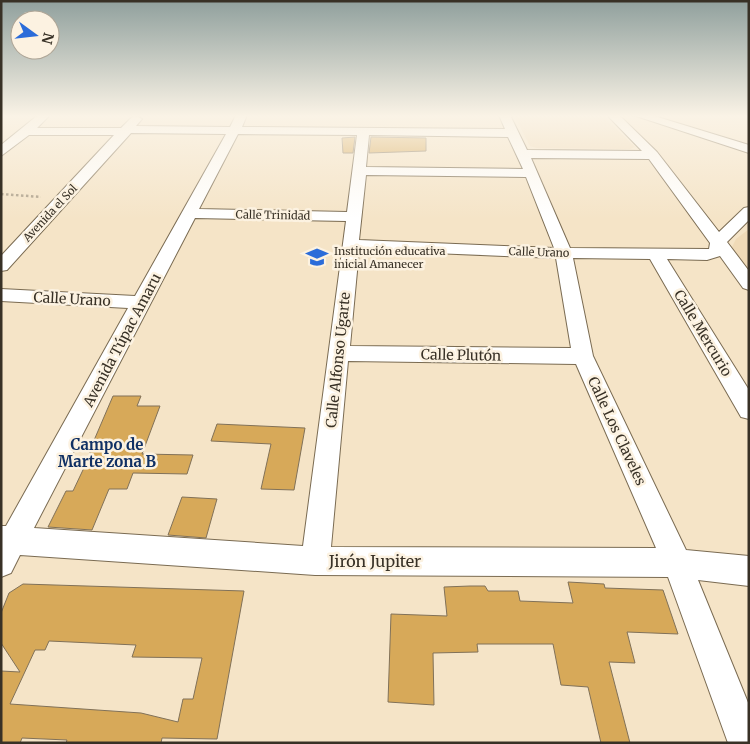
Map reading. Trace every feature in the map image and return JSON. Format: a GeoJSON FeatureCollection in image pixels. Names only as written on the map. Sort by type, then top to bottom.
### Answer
{"type":"FeatureCollection","features":[{"type":"Feature","properties":{"kind":"street","name":"Avenida el Sol"},"geometry":{"type":"LineString","coordinates":[[1,266],[108,150]]}},
{"type":"Feature","properties":{"kind":"street","name":"Avenida Túpac Amaru"},"geometry":{"type":"LineString","coordinates":[[5,548],[142,303],[224,150]]}},
{"type":"Feature","properties":{"kind":"street","name":"Calle Alfonso Ugarte"},"geometry":{"type":"LineString","coordinates":[[316,561],[362,150]]}},
{"type":"Feature","properties":{"kind":"street","name":"Calle Los Claveles"},"geometry":{"type":"LineString","coordinates":[[521,150],[564,253],[583,356],[677,563],[746,743]]}},
{"type":"Feature","properties":{"kind":"street"},"geometry":{"type":"LineString","coordinates":[[649,150],[749,284]]}},
{"type":"Feature","properties":{"kind":"street"},"geometry":{"type":"LineString","coordinates":[[523,154],[653,154]]}},
{"type":"Feature","properties":{"kind":"street"},"geometry":{"type":"LineString","coordinates":[[359,171],[531,173]]}},
{"type":"Feature","properties":{"kind":"street"},"geometry":{"type":"LineString","coordinates":[[718,242],[749,211]]}},
{"type":"Feature","properties":{"kind":"street","name":"Calle Trinidad"},"geometry":{"type":"LineString","coordinates":[[191,213],[355,217]]}},
{"type":"Feature","properties":{"kind":"street","name":"Calle Urano"},"geometry":{"type":"LineString","coordinates":[[351,244],[564,253],[707,255],[716,252],[718,242]]}},
{"type":"Feature","properties":{"kind":"street","name":"Calle Mercurio"},"geometry":{"type":"LineString","coordinates":[[656,255],[749,410]]}},
{"type":"Feature","properties":{"kind":"street","name":"Calle Urano"},"geometry":{"type":"LineString","coordinates":[[1,295],[142,303]]}},
{"type":"Feature","properties":{"kind":"street","name":"Calle Plutón"},"geometry":{"type":"LineString","coordinates":[[339,353],[583,356]]}},
{"type":"Feature","properties":{"kind":"street","name":"Jirón Jupiter"},"geometry":{"type":"LineString","coordinates":[[5,548],[316,561],[677,563],[749,571]]}},
{"type":"Feature","properties":{"kind":"path"},"geometry":{"type":"LineString","coordinates":[[1,194],[63,199]]}},
{"type":"Feature","properties":{"kind":"shaded area"},"geometry":{"type":"Polygon","coordinates":[[[749,229],[749,276],[741,266],[732,247],[736,239],[749,229]]]}},
{"type":"Feature","properties":{"kind":"building"},"geometry":{"type":"Polygon","coordinates":[[[343,150],[353,150],[353,153],[343,153],[343,150]]]}},
{"type":"Feature","properties":{"kind":"building"},"geometry":{"type":"Polygon","coordinates":[[[369,150],[426,150],[426,151],[369,153],[369,150]]]}},
{"type":"Feature","properties":{"kind":"building"},"geometry":{"type":"Polygon","coordinates":[[[113,396],[141,396],[137,406],[160,406],[142,454],[193,455],[187,474],[133,473],[127,489],[109,489],[92,530],[48,527],[66,491],[73,491],[91,453],[89,452],[113,396]]]}},
{"type":"Feature","properties":{"kind":"building"},"geometry":{"type":"Polygon","coordinates":[[[217,424],[305,428],[294,490],[261,489],[271,444],[211,441],[217,424]]]}},
{"type":"Feature","properties":{"kind":"building"},"geometry":{"type":"Polygon","coordinates":[[[182,497],[217,499],[206,538],[168,535],[182,497]]]}},
{"type":"Feature","properties":{"kind":"building"},"geometry":{"type":"Polygon","coordinates":[[[568,582],[604,584],[605,588],[663,590],[678,634],[627,632],[635,663],[609,662],[630,743],[601,743],[588,687],[561,685],[553,644],[477,644],[478,652],[433,653],[434,705],[388,702],[391,614],[447,616],[444,587],[485,586],[488,591],[518,591],[520,601],[573,603],[568,582]]]}},
{"type":"Feature","properties":{"kind":"building"},"geometry":{"type":"Polygon","coordinates":[[[23,584],[244,591],[217,739],[162,738],[161,743],[66,743],[67,740],[22,738],[20,743],[1,743],[1,671],[20,672],[1,643],[1,613],[9,593],[23,584]],[[49,641],[45,650],[35,650],[10,704],[141,713],[178,722],[183,699],[193,699],[202,658],[132,657],[136,645],[49,641]]]}},
{"type":"Feature","properties":{"kind":"place","name":"Institución educativa inicial Amanecer"},"geometry":{"type":"Point","coordinates":[317,257]}},
{"type":"Feature","properties":{"kind":"district","name":"Campo de Marte zona B"},"geometry":{"type":"Point","coordinates":[107,454]}}]}
